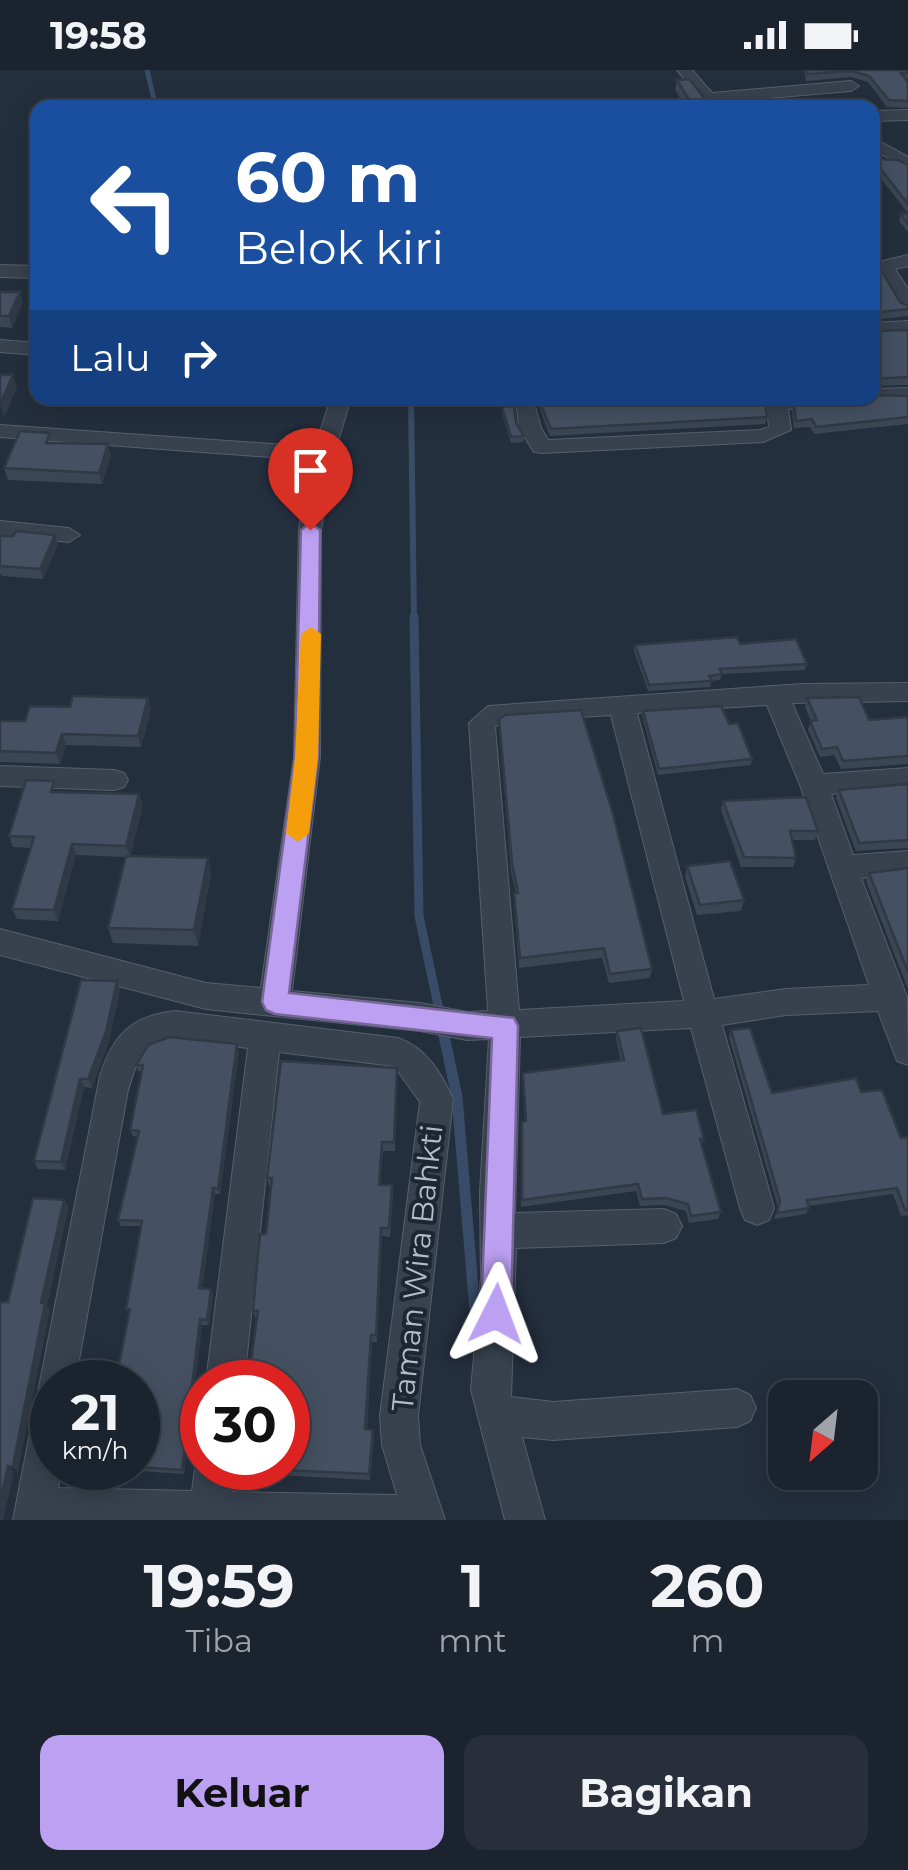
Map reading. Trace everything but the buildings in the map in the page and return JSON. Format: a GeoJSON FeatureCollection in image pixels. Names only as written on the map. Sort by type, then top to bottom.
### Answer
{"type":"FeatureCollection","features":[{"type":"Feature","properties":{"kind":"street"},"geometry":{"type":"LineString","coordinates":[[684,70],[710,100]]}},
{"type":"Feature","properties":{"kind":"street"},"geometry":{"type":"LineString","coordinates":[[840,70],[858,99]]}},
{"type":"Feature","properties":{"kind":"street"},"geometry":{"type":"LineString","coordinates":[[822,100],[858,99]]}},
{"type":"Feature","properties":{"kind":"street"},"geometry":{"type":"LineString","coordinates":[[880,116],[908,115]]}},
{"type":"Feature","properties":{"kind":"street"},"geometry":{"type":"LineString","coordinates":[[880,147],[908,164]]}},
{"type":"Feature","properties":{"kind":"street"},"geometry":{"type":"LineString","coordinates":[[898,262],[886,272],[908,304]]}},
{"type":"Feature","properties":{"kind":"street"},"geometry":{"type":"LineString","coordinates":[[0,271],[30,272]]}},
{"type":"Feature","properties":{"kind":"street"},"geometry":{"type":"LineString","coordinates":[[880,329],[908,326]]}},
{"type":"Feature","properties":{"kind":"street"},"geometry":{"type":"LineString","coordinates":[[0,346],[30,348]]}},
{"type":"Feature","properties":{"kind":"street"},"geometry":{"type":"LineString","coordinates":[[880,396],[908,394]]}},
{"type":"Feature","properties":{"kind":"street"},"geometry":{"type":"LineString","coordinates":[[228,1360],[306,757],[310,530],[323,454],[339,405]]}},
{"type":"Feature","properties":{"kind":"street"},"geometry":{"type":"LineString","coordinates":[[527,407],[530,428],[542,447],[592,447],[763,436],[780,430],[777,405]]}},
{"type":"Feature","properties":{"kind":"street"},"geometry":{"type":"LineString","coordinates":[[0,431],[323,454]]}},
{"type":"Feature","properties":{"kind":"street"},"geometry":{"type":"LineString","coordinates":[[0,528],[69,535]]}},
{"type":"Feature","properties":{"kind":"street"},"geometry":{"type":"LineString","coordinates":[[524,1520],[490,1390],[500,1277],[505,1026],[480,728],[497,713],[776,695],[908,692]]}},
{"type":"Feature","properties":{"kind":"street"},"geometry":{"type":"LineString","coordinates":[[776,695],[814,785],[908,1050]]}},
{"type":"Feature","properties":{"kind":"street"},"geometry":{"type":"LineString","coordinates":[[622,704],[652,834],[757,1208]]}},
{"type":"Feature","properties":{"kind":"street"},"geometry":{"type":"LineString","coordinates":[[0,776],[114,780]]}},
{"type":"Feature","properties":{"kind":"street"},"geometry":{"type":"LineString","coordinates":[[814,785],[908,778]]}},
{"type":"Feature","properties":{"kind":"street"},"geometry":{"type":"LineString","coordinates":[[842,868],[908,862]]}},
{"type":"Feature","properties":{"kind":"street"},"geometry":{"type":"LineString","coordinates":[[0,942],[206,996],[270,1019],[420,1017],[467,1026],[505,1026],[891,997]]}},
{"type":"Feature","properties":{"kind":"street","name":"Taman Wira Bahkti"},"geometry":{"type":"LineString","coordinates":[[60,1360],[112,1090],[128,1044],[139,1032],[154,1026],[270,1019],[398,1052],[410,1058],[436,1099],[409,1358],[399,1416],[401,1444],[423,1517]]}},
{"type":"Feature","properties":{"kind":"street"},"geometry":{"type":"LineString","coordinates":[[498,1231],[664,1226]]}},
{"type":"Feature","properties":{"kind":"street"},"geometry":{"type":"LineString","coordinates":[[495,1415],[553,1422],[737,1408]]}},
{"type":"Feature","properties":{"kind":"street"},"geometry":{"type":"LineString","coordinates":[[210,1509],[213,1490]]}},
{"type":"Feature","properties":{"kind":"street"},"geometry":{"type":"LineString","coordinates":[[34,1514],[210,1509],[423,1517]]}},
{"type":"Feature","properties":{"kind":"waterway"},"geometry":{"type":"LineString","coordinates":[[147,70],[154,100]]}},
{"type":"Feature","properties":{"kind":"waterway"},"geometry":{"type":"LineString","coordinates":[[411,405],[414,620]]}},
{"type":"Feature","properties":{"kind":"waterway"},"geometry":{"type":"LineString","coordinates":[[414,617],[419,916],[440,1015]]}},
{"type":"Feature","properties":{"kind":"waterway"},"geometry":{"type":"LineString","coordinates":[[439,1012],[457,1097],[477,1335]]}},
{"type":"Feature","properties":{"kind":"slow traffic"},"geometry":{"type":"LineString","coordinates":[[298,833],[306,757],[311,634]]}},
{"type":"Feature","properties":{"kind":"route"},"geometry":{"type":"LineString","coordinates":[[310,530],[311,680],[306,757],[275,1002],[420,1017],[467,1026],[505,1026],[496,1314]]}}]}
